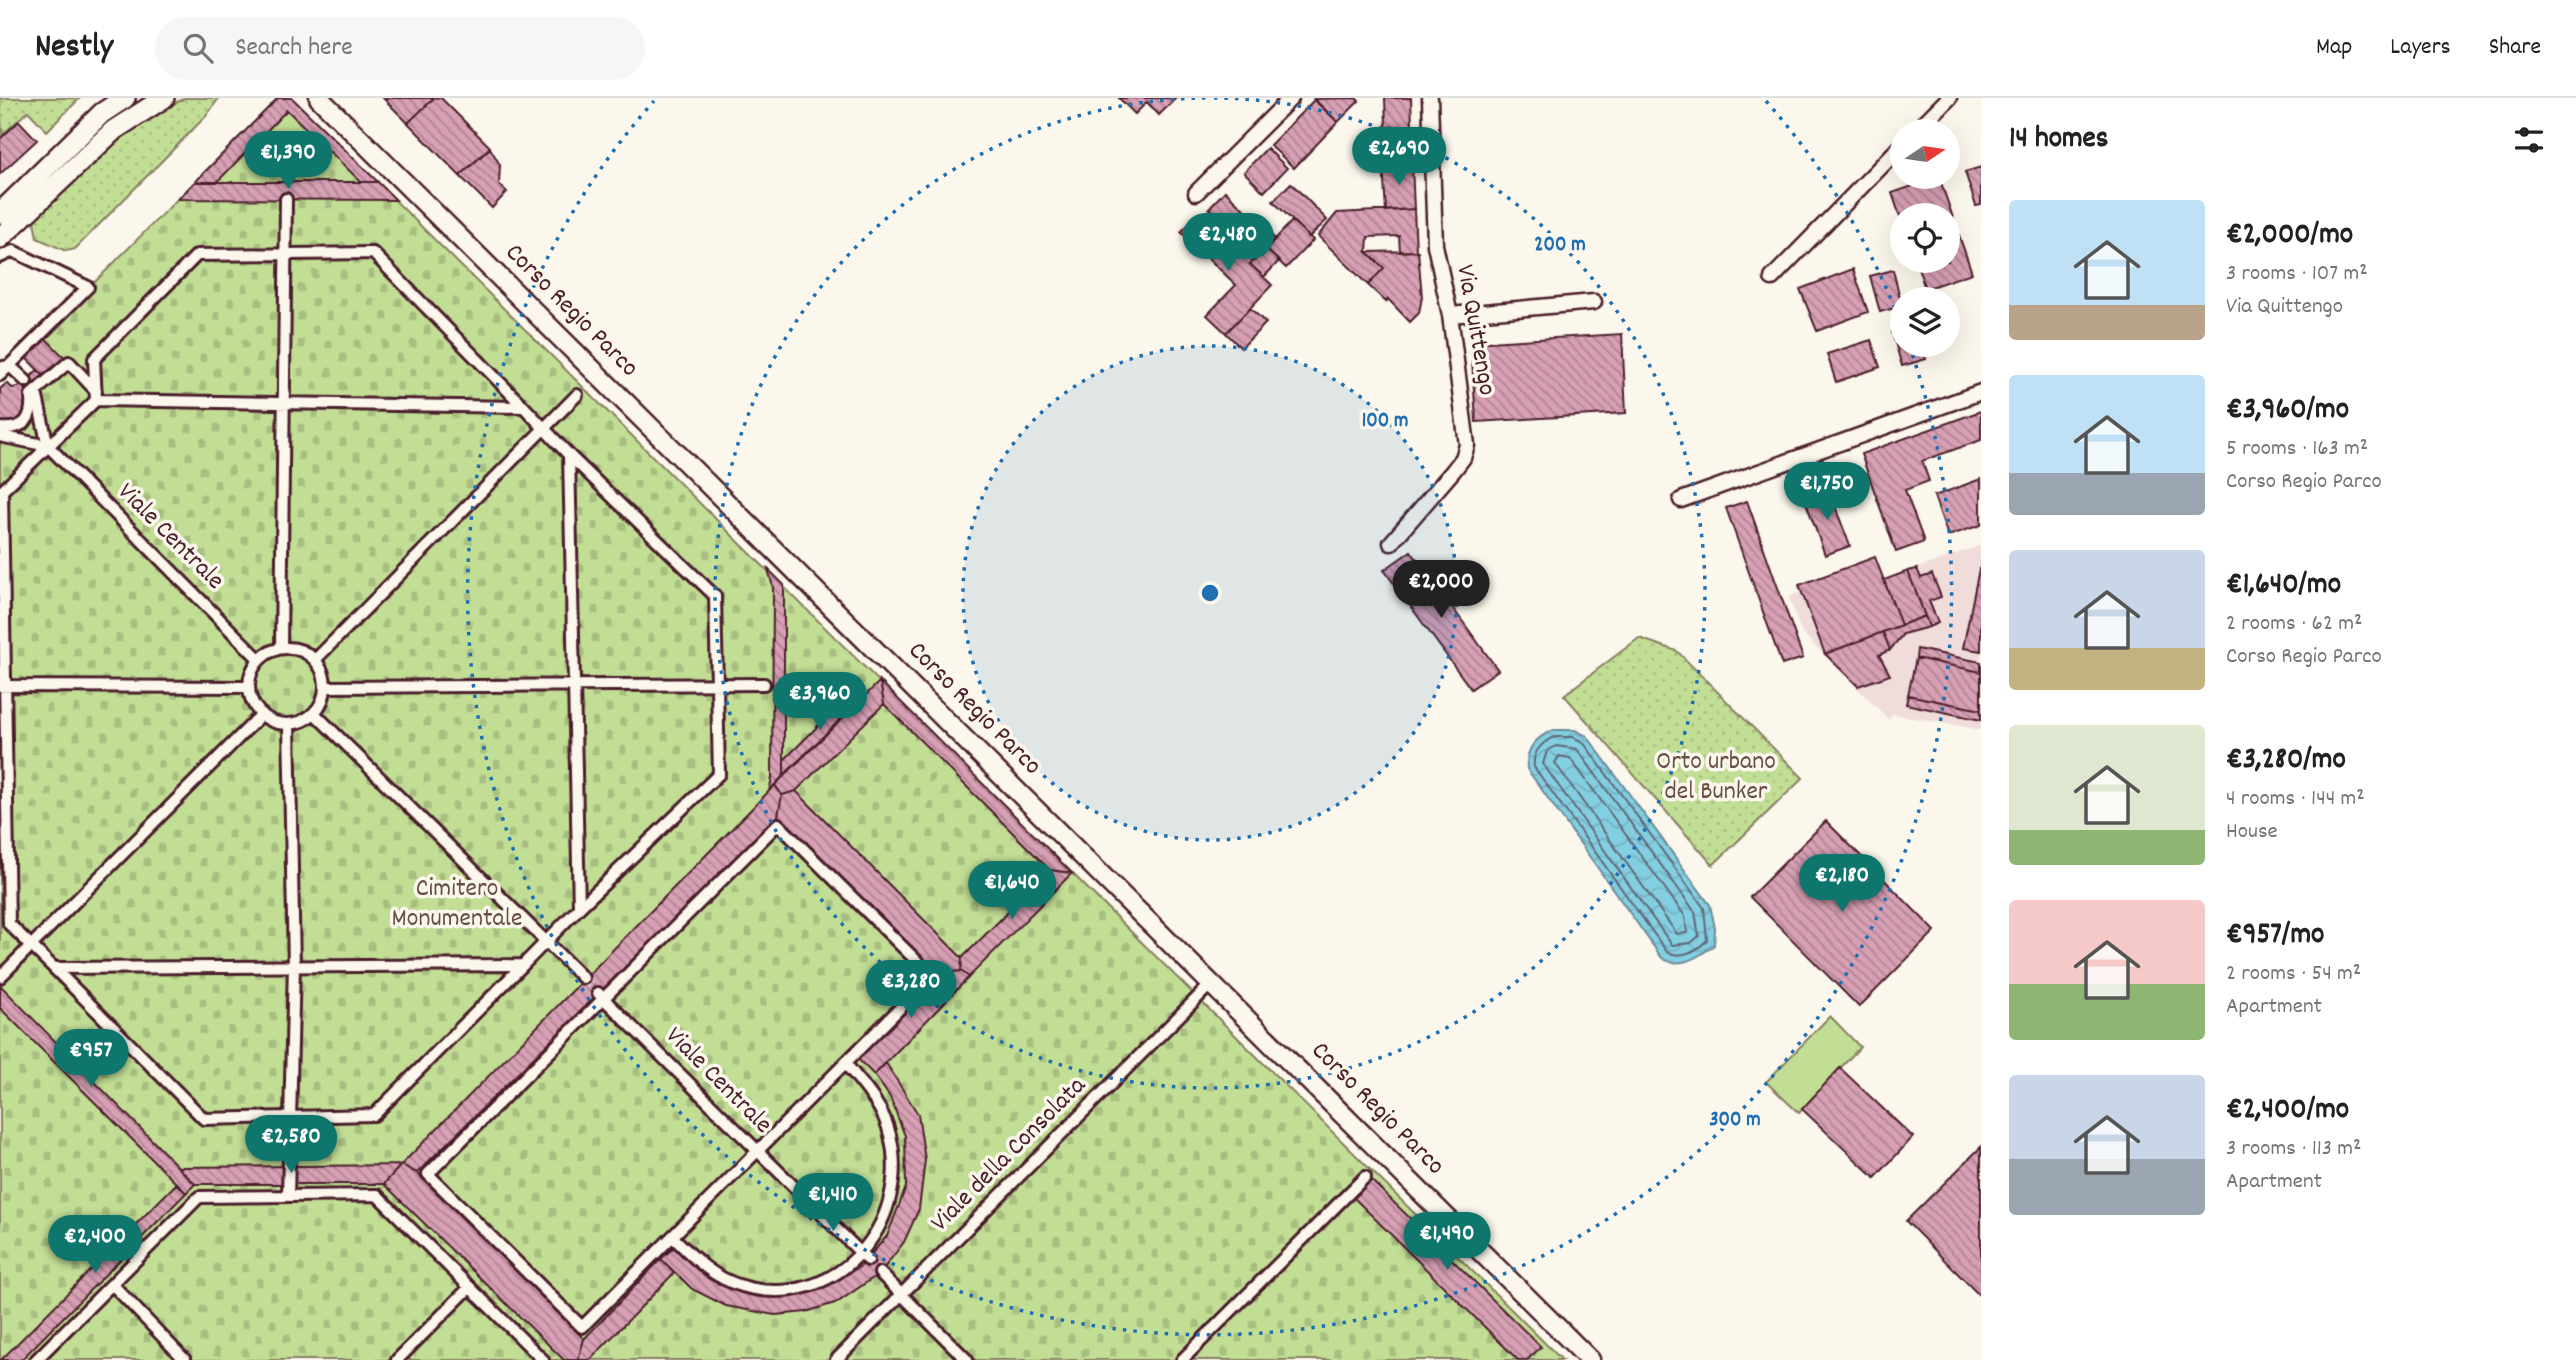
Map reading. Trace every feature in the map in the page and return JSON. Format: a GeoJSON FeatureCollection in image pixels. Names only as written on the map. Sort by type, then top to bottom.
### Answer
{"type":"FeatureCollection","features":[{"type":"Feature","properties":{"kind":"main road"},"geometry":{"type":"LineString","coordinates":[[0,213],[102,113],[125,98]]}},
{"type":"Feature","properties":{"kind":"main road"},"geometry":{"type":"LineString","coordinates":[[0,238],[114,130],[164,98]]}},
{"type":"Feature","properties":{"kind":"street"},"geometry":{"type":"LineString","coordinates":[[102,113],[118,98]]}},
{"type":"Feature","properties":{"kind":"street","name":"Corso Regio Parco"},"geometry":{"type":"LineString","coordinates":[[319,98],[1213,982],[1590,1360]]}},
{"type":"Feature","properties":{"kind":"street"},"geometry":{"type":"LineString","coordinates":[[1196,193],[1292,98]]}},
{"type":"Feature","properties":{"kind":"street","name":"Via Quittengo"},"geometry":{"type":"LineString","coordinates":[[1391,543],[1463,458],[1466,444],[1450,316],[1435,245],[1430,98]]}},
{"type":"Feature","properties":{"kind":"street"},"geometry":{"type":"LineString","coordinates":[[1928,119],[1949,98]]}},
{"type":"Feature","properties":{"kind":"street"},"geometry":{"type":"LineString","coordinates":[[1772,278],[1890,157]]}},
{"type":"Feature","properties":{"kind":"street"},"geometry":{"type":"LineString","coordinates":[[281,648],[286,199]]}},
{"type":"Feature","properties":{"kind":"street"},"geometry":{"type":"LineString","coordinates":[[0,257],[13,251],[88,287],[5,367],[0,375]]}},
{"type":"Feature","properties":{"kind":"street"},"geometry":{"type":"LineString","coordinates":[[0,915],[9,924],[31,946],[54,968],[204,1119],[374,1115],[579,908],[719,774],[715,596],[569,455],[373,253],[197,255],[94,359],[98,396],[50,448],[1,495],[9,924]]}},
{"type":"Feature","properties":{"kind":"street"},"geometry":{"type":"LineString","coordinates":[[1450,316],[1594,302]]}},
{"type":"Feature","properties":{"kind":"street"},"geometry":{"type":"LineString","coordinates":[[0,428],[12,429],[26,423],[32,414],[31,395],[69,362],[98,396],[524,407]]}},
{"type":"Feature","properties":{"kind":"street"},"geometry":{"type":"LineString","coordinates":[[5,367],[26,381]]}},
{"type":"Feature","properties":{"kind":"street"},"geometry":{"type":"LineString","coordinates":[[36,390],[50,448]]}},
{"type":"Feature","properties":{"kind":"street"},"geometry":{"type":"LineString","coordinates":[[1681,500],[1981,392]]}},
{"type":"Feature","properties":{"kind":"street"},"geometry":{"type":"LineString","coordinates":[[315,660],[577,396]]}},
{"type":"Feature","properties":{"kind":"street"},"geometry":{"type":"LineString","coordinates":[[0,436],[50,448]]}},
{"type":"Feature","properties":{"kind":"street","name":"Viale Centrale"},"geometry":{"type":"LineString","coordinates":[[50,448],[260,659]]}},
{"type":"Feature","properties":{"kind":"street"},"geometry":{"type":"LineString","coordinates":[[569,455],[579,908]]}},
{"type":"Feature","properties":{"kind":"street"},"geometry":{"type":"LineString","coordinates":[[281,648],[306,652],[315,660],[322,670],[325,687],[314,713],[289,724],[271,720],[262,714],[254,705],[249,687],[253,669],[260,659],[281,648]]}},
{"type":"Feature","properties":{"kind":"street"},"geometry":{"type":"LineString","coordinates":[[325,687],[764,684]]}},
{"type":"Feature","properties":{"kind":"street"},"geometry":{"type":"LineString","coordinates":[[3,686],[249,687]]}},
{"type":"Feature","properties":{"kind":"street"},"geometry":{"type":"LineString","coordinates":[[314,713],[583,978]]}},
{"type":"Feature","properties":{"kind":"street"},"geometry":{"type":"LineString","coordinates":[[0,977],[262,714]]}},
{"type":"Feature","properties":{"kind":"street"},"geometry":{"type":"LineString","coordinates":[[288,1196],[294,966],[289,724]]}},
{"type":"Feature","properties":{"kind":"street"},"geometry":{"type":"LineString","coordinates":[[778,824],[932,976],[845,1063],[582,1327],[428,1174],[601,996],[778,824]]}},
{"type":"Feature","properties":{"kind":"street"},"geometry":{"type":"LineString","coordinates":[[54,968],[523,965]]}},
{"type":"Feature","properties":{"kind":"street","name":"Viale della Consolata"},"geometry":{"type":"LineString","coordinates":[[836,1360],[1213,982]]}},
{"type":"Feature","properties":{"kind":"street","name":"Viale Centrale"},"geometry":{"type":"LineString","coordinates":[[601,996],[865,1257]]}},
{"type":"Feature","properties":{"kind":"street"},"geometry":{"type":"LineString","coordinates":[[673,1237],[705,1269],[742,1286],[778,1290],[810,1284],[865,1257],[883,1226],[895,1166],[890,1133],[874,1098],[845,1063]]}},
{"type":"Feature","properties":{"kind":"street"},"geometry":{"type":"LineString","coordinates":[[1182,1360],[1366,1177]]}},
{"type":"Feature","properties":{"kind":"street"},"geometry":{"type":"LineString","coordinates":[[36,1360],[199,1197],[377,1195],[543,1360]]}},
{"type":"Feature","properties":{"kind":"street"},"geometry":{"type":"LineString","coordinates":[[880,1273],[967,1360]]}},
{"type":"Feature","properties":{"kind":"street"},"geometry":{"type":"LineString","coordinates":[[112,1284],[185,1360]]}},
{"type":"Feature","properties":{"kind":"street"},"geometry":{"type":"LineString","coordinates":[[397,1360],[469,1287]]}},
{"type":"Feature","properties":{"kind":"shaded area"},"geometry":{"type":"Polygon","coordinates":[[[1981,545],[1981,730],[1892,714],[1889,720],[1801,632],[1789,597],[1800,592],[1799,585],[1875,557],[1884,580],[1981,545]]]}},
{"type":"Feature","properties":{"kind":"green space"},"geometry":{"type":"Polygon","coordinates":[[[0,98],[80,98],[47,131],[28,111],[2,135],[0,98]]]}},
{"type":"Feature","properties":{"kind":"green space"},"geometry":{"type":"Polygon","coordinates":[[[185,98],[219,98],[206,116],[75,249],[66,251],[37,238],[34,221],[86,168],[142,122],[185,98]]]}},
{"type":"Feature","properties":{"kind":"green space","name":"Cimitero Monumentale"},"geometry":{"type":"Polygon","coordinates":[[[278,98],[292,98],[1562,1360],[0,1360],[0,389],[7,383],[12,388],[19,388],[37,370],[46,331],[278,98]]]}},
{"type":"Feature","properties":{"kind":"green space","name":"Orto urbano del Bunker"},"geometry":{"type":"Polygon","coordinates":[[[1639,638],[1677,651],[1803,778],[1713,865],[1564,695],[1639,638]]]}},
{"type":"Feature","properties":{"kind":"green space"},"geometry":{"type":"Polygon","coordinates":[[[1830,1016],[1860,1047],[1799,1113],[1766,1082],[1830,1016]]]}},
{"type":"Feature","properties":{"kind":"water"},"geometry":{"type":"Polygon","coordinates":[[[1554,730],[1575,730],[1587,736],[1710,905],[1715,928],[1714,945],[1683,962],[1676,963],[1662,958],[1527,769],[1528,755],[1533,745],[1554,730]]]}},
{"type":"Feature","properties":{"kind":"building"},"geometry":{"type":"Polygon","coordinates":[[[278,98],[292,98],[378,182],[361,182],[287,110],[217,182],[195,182],[278,98]]]}},
{"type":"Feature","properties":{"kind":"building"},"geometry":{"type":"Polygon","coordinates":[[[383,98],[434,98],[408,123],[383,98]]]}},
{"type":"Feature","properties":{"kind":"building"},"geometry":{"type":"Polygon","coordinates":[[[434,98],[441,98],[490,147],[460,176],[408,123],[434,98]]]}},
{"type":"Feature","properties":{"kind":"building"},"geometry":{"type":"Polygon","coordinates":[[[1119,98],[1176,98],[1159,115],[1147,102],[1135,114],[1119,98]]]}},
{"type":"Feature","properties":{"kind":"building"},"geometry":{"type":"Polygon","coordinates":[[[1356,98],[1359,101],[1338,122],[1314,99],[1356,98]]]}},
{"type":"Feature","properties":{"kind":"building"},"geometry":{"type":"Polygon","coordinates":[[[1385,98],[1411,98],[1412,126],[1386,127],[1385,98]]]}},
{"type":"Feature","properties":{"kind":"building"},"geometry":{"type":"Polygon","coordinates":[[[1314,100],[1338,122],[1294,168],[1270,145],[1314,100]]]}},
{"type":"Feature","properties":{"kind":"building"},"geometry":{"type":"Polygon","coordinates":[[[19,121],[37,140],[0,174],[0,139],[19,121]]]}},
{"type":"Feature","properties":{"kind":"building"},"geometry":{"type":"Polygon","coordinates":[[[1412,133],[1414,164],[1383,165],[1382,134],[1412,133]]]}},
{"type":"Feature","properties":{"kind":"building"},"geometry":{"type":"Polygon","coordinates":[[[490,148],[500,165],[499,184],[507,192],[492,208],[460,176],[490,148]]]}},
{"type":"Feature","properties":{"kind":"building"},"geometry":{"type":"Polygon","coordinates":[[[1267,148],[1287,168],[1264,192],[1244,172],[1267,148]]]}},
{"type":"Feature","properties":{"kind":"building"},"geometry":{"type":"Polygon","coordinates":[[[1412,164],[1414,209],[1386,211],[1383,165],[1412,164]]]}},
{"type":"Feature","properties":{"kind":"building"},"geometry":{"type":"Polygon","coordinates":[[[1981,167],[1981,205],[1976,206],[1965,172],[1981,167]]]}},
{"type":"Feature","properties":{"kind":"building"},"geometry":{"type":"Polygon","coordinates":[[[195,182],[378,182],[396,200],[178,199],[195,182]]]}},
{"type":"Feature","properties":{"kind":"building"},"geometry":{"type":"Polygon","coordinates":[[[1291,183],[1327,220],[1309,237],[1273,201],[1291,183]]]}},
{"type":"Feature","properties":{"kind":"building"},"geometry":{"type":"Polygon","coordinates":[[[1904,189],[1943,189],[1948,203],[1895,203],[1892,193],[1904,189]]]}},
{"type":"Feature","properties":{"kind":"building"},"geometry":{"type":"Polygon","coordinates":[[[1225,191],[1275,239],[1259,256],[1209,208],[1225,191]]]}},
{"type":"Feature","properties":{"kind":"building"},"geometry":{"type":"Polygon","coordinates":[[[1414,209],[1416,251],[1400,252],[1399,236],[1368,237],[1367,252],[1384,268],[1368,285],[1318,236],[1337,213],[1414,209]]]}},
{"type":"Feature","properties":{"kind":"building"},"geometry":{"type":"Polygon","coordinates":[[[1199,214],[1235,249],[1239,244],[1255,260],[1250,264],[1272,285],[1226,333],[1207,315],[1236,285],[1181,232],[1199,214]]]}},
{"type":"Feature","properties":{"kind":"building"},"geometry":{"type":"Polygon","coordinates":[[[1292,221],[1313,240],[1286,268],[1266,249],[1292,221]]]}},
{"type":"Feature","properties":{"kind":"building"},"geometry":{"type":"Polygon","coordinates":[[[1960,238],[1972,273],[1924,287],[1920,273],[1960,273],[1960,238]]]}},
{"type":"Feature","properties":{"kind":"building"},"geometry":{"type":"Polygon","coordinates":[[[1266,249],[1279,261],[1264,277],[1250,264],[1266,249]]]}},
{"type":"Feature","properties":{"kind":"building"},"geometry":{"type":"Polygon","coordinates":[[[1418,251],[1422,297],[1419,313],[1410,322],[1388,299],[1386,302],[1368,285],[1384,268],[1367,252],[1418,251]]]}},
{"type":"Feature","properties":{"kind":"building"},"geometry":{"type":"Polygon","coordinates":[[[1853,269],[1868,312],[1817,331],[1800,289],[1853,269]]]}},
{"type":"Feature","properties":{"kind":"building"},"geometry":{"type":"Polygon","coordinates":[[[1890,271],[1894,273],[1897,287],[1890,287],[1890,309],[1880,312],[1870,276],[1890,271]]]}},
{"type":"Feature","properties":{"kind":"building"},"geometry":{"type":"Polygon","coordinates":[[[1250,308],[1266,323],[1241,348],[1226,333],[1250,308]]]}},
{"type":"Feature","properties":{"kind":"building"},"geometry":{"type":"Polygon","coordinates":[[[1622,334],[1626,413],[1476,422],[1471,343],[1622,334]]]}},
{"type":"Feature","properties":{"kind":"building"},"geometry":{"type":"Polygon","coordinates":[[[42,335],[69,362],[49,381],[22,354],[42,335]]]}},
{"type":"Feature","properties":{"kind":"building"},"geometry":{"type":"Polygon","coordinates":[[[1871,340],[1880,367],[1836,382],[1827,354],[1871,340]]]}},
{"type":"Feature","properties":{"kind":"building"},"geometry":{"type":"Polygon","coordinates":[[[1899,357],[1925,357],[1926,359],[1902,366],[1899,357]]]}},
{"type":"Feature","properties":{"kind":"building"},"geometry":{"type":"Polygon","coordinates":[[[38,370],[47,379],[31,395],[22,386],[38,370]]]}},
{"type":"Feature","properties":{"kind":"building"},"geometry":{"type":"Polygon","coordinates":[[[7,383],[12,388],[22,386],[31,395],[29,419],[0,428],[0,389],[7,383]]]}},
{"type":"Feature","properties":{"kind":"building"},"geometry":{"type":"Polygon","coordinates":[[[1981,411],[1981,440],[1922,461],[1929,481],[1905,490],[1924,542],[1896,552],[1861,454],[1981,411]]]}},
{"type":"Feature","properties":{"kind":"building"},"geometry":{"type":"Polygon","coordinates":[[[1981,479],[1981,525],[1948,536],[1934,496],[1981,479]]]}},
{"type":"Feature","properties":{"kind":"building"},"geometry":{"type":"Polygon","coordinates":[[[1828,488],[1850,546],[1825,555],[1804,497],[1828,488]]]}},
{"type":"Feature","properties":{"kind":"building"},"geometry":{"type":"Polygon","coordinates":[[[1747,501],[1803,658],[1782,665],[1726,508],[1747,501]]]}},
{"type":"Feature","properties":{"kind":"building"},"geometry":{"type":"Polygon","coordinates":[[[1411,551],[1498,670],[1471,689],[1384,570],[1411,551]]]}},
{"type":"Feature","properties":{"kind":"building"},"geometry":{"type":"Polygon","coordinates":[[[1875,557],[1901,625],[1825,654],[1799,585],[1875,557]]]}},
{"type":"Feature","properties":{"kind":"building"},"geometry":{"type":"Polygon","coordinates":[[[768,569],[784,585],[784,775],[769,791],[772,778],[773,587],[768,569]]]}},
{"type":"Feature","properties":{"kind":"building"},"geometry":{"type":"Polygon","coordinates":[[[1917,569],[1921,578],[1932,574],[1941,597],[1929,601],[1938,623],[1929,627],[1908,571],[1917,569]]]}},
{"type":"Feature","properties":{"kind":"building"},"geometry":{"type":"Polygon","coordinates":[[[1979,569],[1981,570],[1981,651],[1963,648],[1979,569]]]}},
{"type":"Feature","properties":{"kind":"building"},"geometry":{"type":"Polygon","coordinates":[[[1908,571],[1925,616],[1901,625],[1884,580],[1908,571]]]}},
{"type":"Feature","properties":{"kind":"building"},"geometry":{"type":"Polygon","coordinates":[[[1925,616],[1929,627],[1903,634],[1890,650],[1883,632],[1925,616]]]}},
{"type":"Feature","properties":{"kind":"building"},"geometry":{"type":"Polygon","coordinates":[[[1883,632],[1890,650],[1879,655],[1890,675],[1858,686],[1825,654],[1883,632]]]}},
{"type":"Feature","properties":{"kind":"building"},"geometry":{"type":"Polygon","coordinates":[[[1917,649],[1981,662],[1981,672],[1916,658],[1917,649]]]}},
{"type":"Feature","properties":{"kind":"building"},"geometry":{"type":"Polygon","coordinates":[[[1916,658],[1981,672],[1981,710],[1908,695],[1916,658]]]}},
{"type":"Feature","properties":{"kind":"building"},"geometry":{"type":"Polygon","coordinates":[[[880,681],[884,704],[796,791],[782,795],[775,785],[880,681]]]}},
{"type":"Feature","properties":{"kind":"building"},"geometry":{"type":"Polygon","coordinates":[[[880,681],[1072,873],[1050,870],[884,704],[880,681]]]}},
{"type":"Feature","properties":{"kind":"building"},"geometry":{"type":"Polygon","coordinates":[[[851,693],[859,701],[784,775],[784,760],[851,693]]]}},
{"type":"Feature","properties":{"kind":"building"},"geometry":{"type":"Polygon","coordinates":[[[1908,695],[1981,710],[1981,720],[1906,704],[1908,695]]]}},
{"type":"Feature","properties":{"kind":"building"},"geometry":{"type":"Polygon","coordinates":[[[775,785],[782,795],[778,816],[417,1173],[401,1165],[775,785]]]}},
{"type":"Feature","properties":{"kind":"building"},"geometry":{"type":"Polygon","coordinates":[[[796,791],[962,958],[961,971],[938,974],[778,816],[782,795],[796,791]]]}},
{"type":"Feature","properties":{"kind":"building"},"geometry":{"type":"Polygon","coordinates":[[[1826,821],[1935,931],[1859,1007],[1750,897],[1826,821]]]}},
{"type":"Feature","properties":{"kind":"building"},"geometry":{"type":"Polygon","coordinates":[[[1050,870],[1072,873],[969,977],[961,971],[962,958],[1050,870]]]}},
{"type":"Feature","properties":{"kind":"building"},"geometry":{"type":"Polygon","coordinates":[[[961,971],[969,977],[874,1075],[857,1058],[938,974],[961,971]]]}},
{"type":"Feature","properties":{"kind":"building"},"geometry":{"type":"Polygon","coordinates":[[[0,985],[195,1184],[186,1193],[0,1008],[0,985]]]}},
{"type":"Feature","properties":{"kind":"building"},"geometry":{"type":"Polygon","coordinates":[[[886,1063],[918,1114],[925,1160],[919,1209],[904,1242],[880,1273],[838,1302],[806,1312],[775,1315],[726,1306],[692,1289],[661,1259],[674,1247],[704,1276],[715,1282],[748,1293],[777,1296],[819,1290],[861,1266],[887,1236],[906,1187],[905,1136],[890,1097],[874,1075],[886,1063]]]}},
{"type":"Feature","properties":{"kind":"building"},"geometry":{"type":"Polygon","coordinates":[[[1840,1068],[1913,1137],[1875,1178],[1802,1109],[1840,1068]]]}},
{"type":"Feature","properties":{"kind":"building"},"geometry":{"type":"Polygon","coordinates":[[[1981,1147],[1981,1297],[1906,1221],[1981,1147]]]}},
{"type":"Feature","properties":{"kind":"building"},"geometry":{"type":"Polygon","coordinates":[[[401,1165],[384,1184],[195,1184],[178,1167],[401,1165]]]}},
{"type":"Feature","properties":{"kind":"building"},"geometry":{"type":"Polygon","coordinates":[[[401,1165],[417,1173],[584,1339],[578,1360],[564,1360],[384,1184],[401,1165]]]}},
{"type":"Feature","properties":{"kind":"building"},"geometry":{"type":"Polygon","coordinates":[[[1371,1180],[1541,1347],[1527,1360],[1518,1360],[1354,1198],[1371,1180]]]}},
{"type":"Feature","properties":{"kind":"building"},"geometry":{"type":"Polygon","coordinates":[[[177,1183],[186,1193],[21,1360],[1,1360],[177,1183]]]}},
{"type":"Feature","properties":{"kind":"building"},"geometry":{"type":"Polygon","coordinates":[[[661,1259],[674,1273],[590,1360],[578,1360],[584,1339],[661,1259]]]}},
{"type":"Feature","properties":{"kind":"tunnel"},"geometry":{"type":"LineString","coordinates":[[583,978],[598,993]]}}]}
